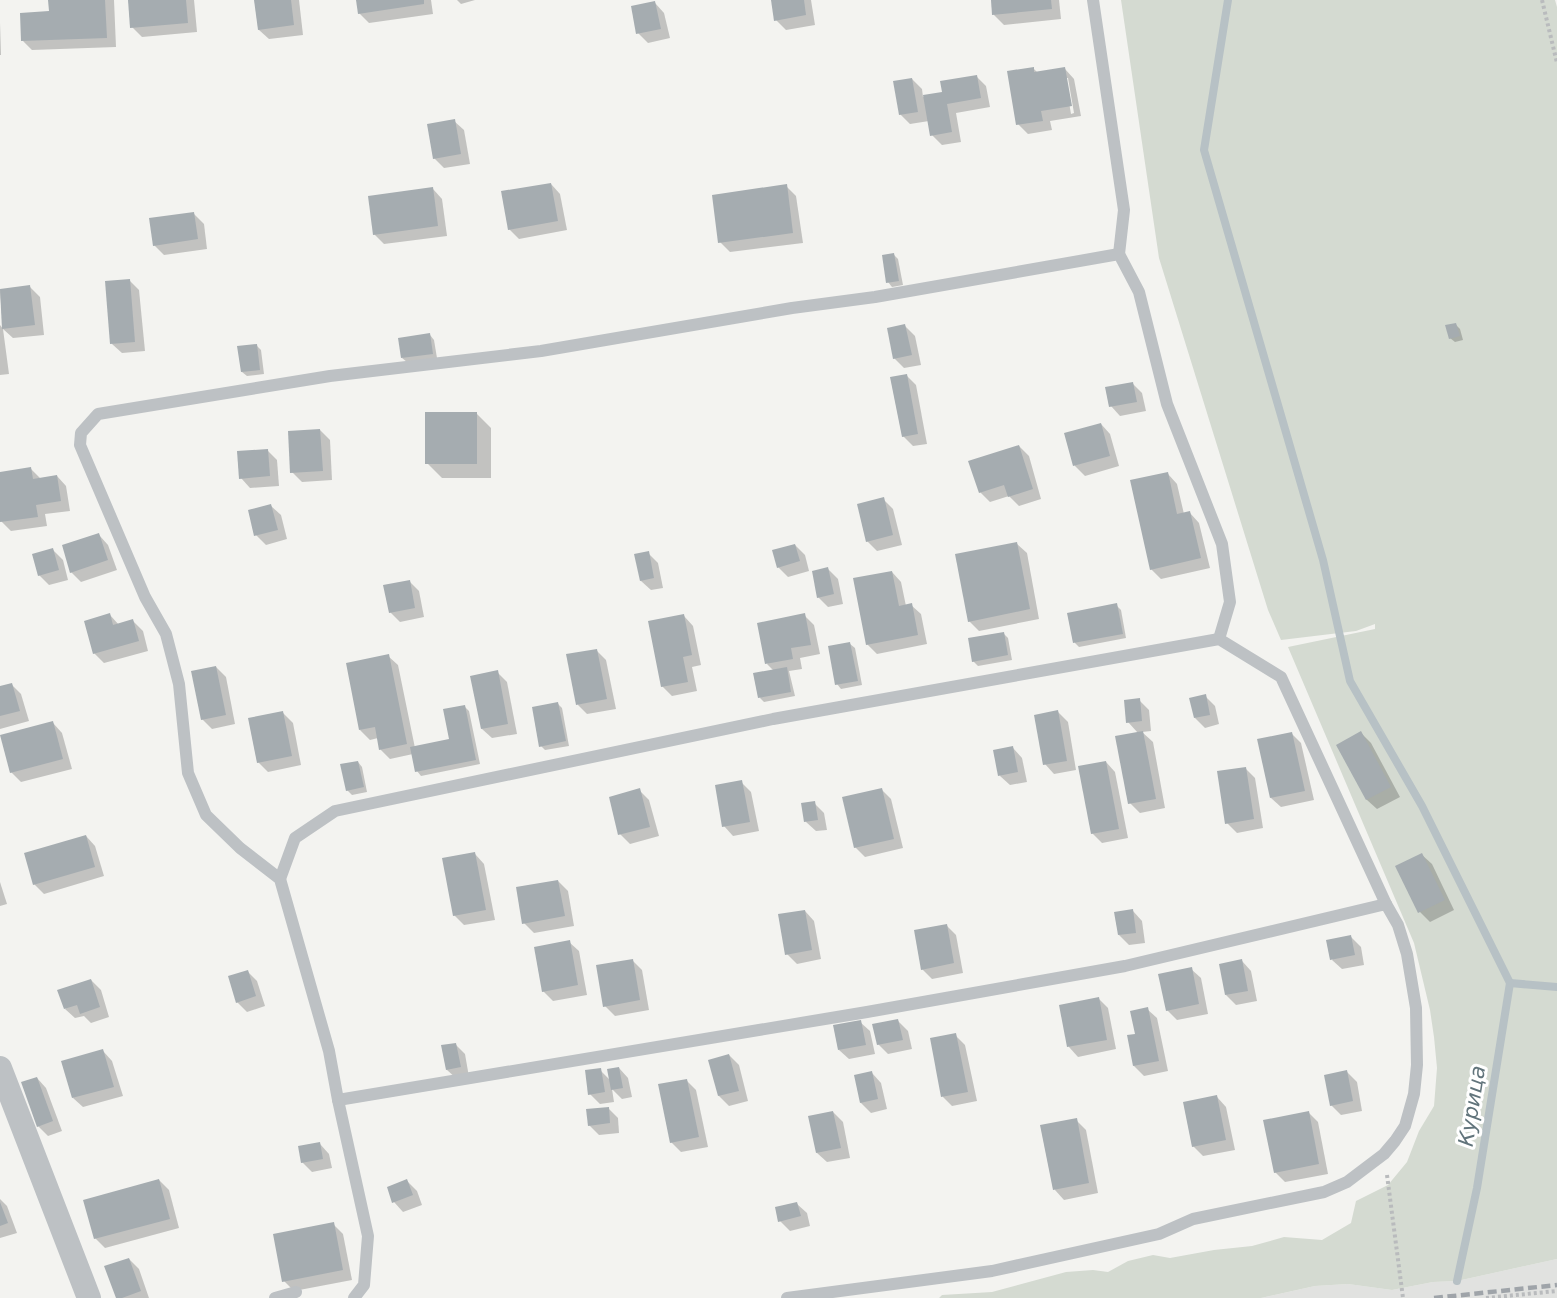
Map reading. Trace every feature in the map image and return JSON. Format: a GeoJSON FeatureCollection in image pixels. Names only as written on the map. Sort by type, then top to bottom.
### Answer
{"type":"FeatureCollection","features":[{"type":"Feature","properties":{"kind":"street"},"geometry":{"type":"LineString","coordinates":[[0,1068],[89,1298]]}},
{"type":"Feature","properties":{"kind":"lane"},"geometry":{"type":"LineString","coordinates":[[1093,0],[1124,210],[1119,254],[1139,292],[1167,404],[1222,543],[1230,602],[1219,639]]}},
{"type":"Feature","properties":{"kind":"lane"},"geometry":{"type":"LineString","coordinates":[[354,1298],[364,1286],[369,1236],[317,1002],[280,879],[240,848],[206,815],[188,773],[179,684],[165,634],[145,597],[80,445],[81,433],[98,414],[330,376],[541,351],[792,308],[875,297],[1119,254]]}},
{"type":"Feature","properties":{"kind":"lane"},"geometry":{"type":"LineString","coordinates":[[280,879],[295,838],[335,811],[773,719],[1219,639],[1281,677],[1386,904],[1398,925],[1407,954],[1416,1008],[1414,1094],[1405,1126],[1384,1154],[1347,1182],[1324,1192],[1193,1219],[1160,1234],[992,1271],[787,1298]]}},
{"type":"Feature","properties":{"kind":"lane"},"geometry":{"type":"LineString","coordinates":[[338,1100],[867,1012],[1125,966],[1386,904]]}},
{"type":"Feature","properties":{"kind":"lane"},"geometry":{"type":"LineString","coordinates":[[275,1298],[296,1292]]}},
{"type":"Feature","properties":{"kind":"path"},"geometry":{"type":"LineString","coordinates":[[1542,0],[1557,63]]}},
{"type":"Feature","properties":{"kind":"path"},"geometry":{"type":"LineString","coordinates":[[1384,1154],[1403,1298]]}},
{"type":"Feature","properties":{"kind":"path"},"geometry":{"type":"LineString","coordinates":[[1486,1298],[1557,1291]]}},
{"type":"Feature","properties":{"kind":"shaded area"},"geometry":{"type":"Polygon","coordinates":[[[1121,0],[1555,0],[1557,7],[1557,1259],[1457,1281],[1433,1282],[1392,1290],[1348,1284],[1315,1286],[1261,1298],[939,1298],[942,1295],[992,1292],[1066,1272],[1093,1270],[1108,1272],[1128,1261],[1153,1255],[1170,1258],[1252,1246],[1284,1237],[1322,1240],[1351,1223],[1356,1201],[1388,1185],[1407,1162],[1419,1131],[1434,1106],[1437,1068],[1434,1037],[1414,943],[1288,647],[1375,629],[1375,624],[1356,631],[1281,640],[1268,610],[1159,258],[1121,0]]]}},
{"type":"Feature","properties":{"kind":"shaded area"},"geometry":{"type":"Polygon","coordinates":[[[1557,1259],[1557,1298],[1261,1298],[1315,1286],[1348,1284],[1392,1290],[1433,1282],[1457,1281],[1557,1259]]]}},
{"type":"Feature","properties":{"kind":"building"},"geometry":{"type":"Polygon","coordinates":[[[48,0],[105,0],[107,38],[21,41],[20,13],[49,11],[48,0]]]}},
{"type":"Feature","properties":{"kind":"building"},"geometry":{"type":"Polygon","coordinates":[[[128,0],[186,0],[188,23],[130,28],[128,0]]]}},
{"type":"Feature","properties":{"kind":"building"},"geometry":{"type":"Polygon","coordinates":[[[254,0],[291,0],[294,25],[258,30],[254,0]]]}},
{"type":"Feature","properties":{"kind":"building"},"geometry":{"type":"Polygon","coordinates":[[[356,0],[424,0],[424,4],[358,14],[356,0]]]}},
{"type":"Feature","properties":{"kind":"building"},"geometry":{"type":"Polygon","coordinates":[[[771,0],[804,0],[806,15],[774,21],[771,0]]]}},
{"type":"Feature","properties":{"kind":"building"},"geometry":{"type":"Polygon","coordinates":[[[991,0],[1051,0],[1052,9],[992,15],[991,0]]]}},
{"type":"Feature","properties":{"kind":"building"},"geometry":{"type":"Polygon","coordinates":[[[655,1],[661,29],[636,34],[631,6],[655,1]]]}},
{"type":"Feature","properties":{"kind":"building"},"geometry":{"type":"Polygon","coordinates":[[[1034,67],[1034,72],[1065,67],[1072,106],[1041,111],[1043,121],[1016,125],[1007,71],[1034,67]]]}},
{"type":"Feature","properties":{"kind":"building"},"geometry":{"type":"Polygon","coordinates":[[[977,75],[981,98],[947,104],[952,132],[930,136],[923,95],[942,92],[940,81],[977,75]]]}},
{"type":"Feature","properties":{"kind":"building"},"geometry":{"type":"Polygon","coordinates":[[[912,78],[918,112],[899,115],[893,81],[912,78]]]}},
{"type":"Feature","properties":{"kind":"building"},"geometry":{"type":"Polygon","coordinates":[[[455,119],[461,154],[433,159],[427,124],[455,119]]]}},
{"type":"Feature","properties":{"kind":"building"},"geometry":{"type":"Polygon","coordinates":[[[551,183],[558,221],[508,230],[501,191],[551,183]]]}},
{"type":"Feature","properties":{"kind":"building"},"geometry":{"type":"Polygon","coordinates":[[[787,184],[793,233],[718,243],[712,195],[787,184]]]}},
{"type":"Feature","properties":{"kind":"building"},"geometry":{"type":"Polygon","coordinates":[[[433,187],[438,226],[373,235],[368,196],[433,187]]]}},
{"type":"Feature","properties":{"kind":"building"},"geometry":{"type":"Polygon","coordinates":[[[194,212],[198,239],[153,246],[149,218],[194,212]]]}},
{"type":"Feature","properties":{"kind":"building"},"geometry":{"type":"Polygon","coordinates":[[[894,253],[899,281],[886,283],[882,255],[894,253]]]}},
{"type":"Feature","properties":{"kind":"building"},"geometry":{"type":"Polygon","coordinates":[[[130,279],[135,342],[110,344],[105,281],[130,279]]]}},
{"type":"Feature","properties":{"kind":"building"},"geometry":{"type":"Polygon","coordinates":[[[30,285],[35,325],[2,329],[0,289],[30,285]]]}},
{"type":"Feature","properties":{"kind":"building"},"geometry":{"type":"Polygon","coordinates":[[[1456,323],[1460,336],[1449,339],[1445,325],[1456,323]]]}},
{"type":"Feature","properties":{"kind":"building"},"geometry":{"type":"Polygon","coordinates":[[[905,324],[912,355],[893,359],[887,328],[905,324]]]}},
{"type":"Feature","properties":{"kind":"building"},"geometry":{"type":"Polygon","coordinates":[[[430,333],[433,354],[401,358],[398,338],[430,333]]]}},
{"type":"Feature","properties":{"kind":"building"},"geometry":{"type":"Polygon","coordinates":[[[257,344],[260,370],[241,372],[237,346],[257,344]]]}},
{"type":"Feature","properties":{"kind":"building"},"geometry":{"type":"Polygon","coordinates":[[[907,374],[918,434],[902,437],[890,377],[907,374]]]}},
{"type":"Feature","properties":{"kind":"building"},"geometry":{"type":"Polygon","coordinates":[[[1133,382],[1137,402],[1109,407],[1105,387],[1133,382]]]}},
{"type":"Feature","properties":{"kind":"building"},"geometry":{"type":"Polygon","coordinates":[[[425,412],[477,412],[477,464],[425,464],[425,412]]]}},
{"type":"Feature","properties":{"kind":"building"},"geometry":{"type":"Polygon","coordinates":[[[1101,423],[1110,456],[1073,466],[1064,433],[1101,423]]]}},
{"type":"Feature","properties":{"kind":"building"},"geometry":{"type":"Polygon","coordinates":[[[320,429],[323,471],[290,473],[288,431],[320,429]]]}},
{"type":"Feature","properties":{"kind":"building"},"geometry":{"type":"Polygon","coordinates":[[[1019,445],[1033,489],[1008,497],[1004,485],[979,493],[968,461],[1019,445]]]}},
{"type":"Feature","properties":{"kind":"building"},"geometry":{"type":"Polygon","coordinates":[[[268,449],[270,476],[239,479],[237,451],[268,449]]]}},
{"type":"Feature","properties":{"kind":"building"},"geometry":{"type":"Polygon","coordinates":[[[31,467],[33,479],[57,475],[61,501],[36,505],[38,517],[0,522],[0,472],[31,467]]]}},
{"type":"Feature","properties":{"kind":"building"},"geometry":{"type":"Polygon","coordinates":[[[1168,472],[1177,514],[1190,511],[1201,558],[1150,570],[1130,480],[1168,472]]]}},
{"type":"Feature","properties":{"kind":"building"},"geometry":{"type":"Polygon","coordinates":[[[884,497],[893,535],[866,542],[857,504],[884,497]]]}},
{"type":"Feature","properties":{"kind":"building"},"geometry":{"type":"Polygon","coordinates":[[[271,504],[278,530],[254,536],[248,510],[271,504]]]}},
{"type":"Feature","properties":{"kind":"building"},"geometry":{"type":"Polygon","coordinates":[[[99,533],[108,560],[70,573],[62,545],[99,533]]]}},
{"type":"Feature","properties":{"kind":"building"},"geometry":{"type":"Polygon","coordinates":[[[1017,542],[1030,609],[968,622],[955,554],[1017,542]]]}},
{"type":"Feature","properties":{"kind":"building"},"geometry":{"type":"Polygon","coordinates":[[[795,544],[800,561],[777,568],[772,550],[795,544]]]}},
{"type":"Feature","properties":{"kind":"building"},"geometry":{"type":"Polygon","coordinates":[[[53,548],[59,570],[38,576],[32,554],[53,548]]]}},
{"type":"Feature","properties":{"kind":"building"},"geometry":{"type":"Polygon","coordinates":[[[649,551],[654,578],[640,581],[634,554],[649,551]]]}},
{"type":"Feature","properties":{"kind":"building"},"geometry":{"type":"Polygon","coordinates":[[[828,567],[834,594],[817,598],[812,571],[828,567]]]}},
{"type":"Feature","properties":{"kind":"building"},"geometry":{"type":"Polygon","coordinates":[[[892,571],[899,606],[912,603],[918,635],[866,645],[853,578],[892,571]]]}},
{"type":"Feature","properties":{"kind":"building"},"geometry":{"type":"Polygon","coordinates":[[[410,580],[415,608],[389,613],[383,585],[410,580]]]}},
{"type":"Feature","properties":{"kind":"building"},"geometry":{"type":"Polygon","coordinates":[[[1117,603],[1123,634],[1073,643],[1067,613],[1117,603]]]}},
{"type":"Feature","properties":{"kind":"building"},"geometry":{"type":"Polygon","coordinates":[[[110,613],[113,625],[133,619],[139,641],[93,654],[84,621],[110,613]]]}},
{"type":"Feature","properties":{"kind":"building"},"geometry":{"type":"Polygon","coordinates":[[[805,613],[811,645],[791,648],[793,659],[765,664],[757,623],[805,613]]]}},
{"type":"Feature","properties":{"kind":"building"},"geometry":{"type":"Polygon","coordinates":[[[684,614],[692,655],[683,657],[688,682],[661,687],[648,621],[684,614]]]}},
{"type":"Feature","properties":{"kind":"building"},"geometry":{"type":"Polygon","coordinates":[[[1004,632],[1008,655],[972,662],[968,638],[1004,632]]]}},
{"type":"Feature","properties":{"kind":"building"},"geometry":{"type":"Polygon","coordinates":[[[850,642],[858,681],[835,685],[828,646],[850,642]]]}},
{"type":"Feature","properties":{"kind":"building"},"geometry":{"type":"Polygon","coordinates":[[[597,649],[607,699],[576,705],[566,654],[597,649]]]}},
{"type":"Feature","properties":{"kind":"building"},"geometry":{"type":"Polygon","coordinates":[[[389,654],[407,744],[379,750],[375,727],[359,730],[346,663],[389,654]]]}},
{"type":"Feature","properties":{"kind":"building"},"geometry":{"type":"Polygon","coordinates":[[[216,666],[226,715],[201,720],[191,671],[216,666]]]}},
{"type":"Feature","properties":{"kind":"building"},"geometry":{"type":"Polygon","coordinates":[[[787,667],[791,692],[758,698],[753,673],[787,667]]]}},
{"type":"Feature","properties":{"kind":"building"},"geometry":{"type":"Polygon","coordinates":[[[498,670],[508,724],[481,729],[470,676],[498,670]]]}},
{"type":"Feature","properties":{"kind":"building"},"geometry":{"type":"Polygon","coordinates":[[[12,683],[20,711],[0,716],[0,686],[12,683]]]}},
{"type":"Feature","properties":{"kind":"building"},"geometry":{"type":"Polygon","coordinates":[[[1206,694],[1210,715],[1194,718],[1189,698],[1206,694]]]}},
{"type":"Feature","properties":{"kind":"building"},"geometry":{"type":"Polygon","coordinates":[[[1140,698],[1142,721],[1126,723],[1124,700],[1140,698]]]}},
{"type":"Feature","properties":{"kind":"building"},"geometry":{"type":"Polygon","coordinates":[[[558,702],[566,741],[539,747],[532,707],[558,702]]]}},
{"type":"Feature","properties":{"kind":"building"},"geometry":{"type":"Polygon","coordinates":[[[465,705],[476,760],[415,772],[410,747],[449,739],[443,709],[465,705]]]}},
{"type":"Feature","properties":{"kind":"building"},"geometry":{"type":"Polygon","coordinates":[[[1058,710],[1067,761],[1043,765],[1034,715],[1058,710]]]}},
{"type":"Feature","properties":{"kind":"building"},"geometry":{"type":"Polygon","coordinates":[[[283,711],[292,756],[257,763],[248,718],[283,711]]]}},
{"type":"Feature","properties":{"kind":"building"},"geometry":{"type":"Polygon","coordinates":[[[53,721],[63,759],[10,773],[0,735],[53,721]]]}},
{"type":"Feature","properties":{"kind":"building"},"geometry":{"type":"Polygon","coordinates":[[[1143,731],[1156,799],[1128,804],[1115,736],[1143,731]]]}},
{"type":"Feature","properties":{"kind":"building"},"geometry":{"type":"Polygon","coordinates":[[[1361,731],[1391,787],[1366,800],[1336,745],[1361,731]]]}},
{"type":"Feature","properties":{"kind":"building"},"geometry":{"type":"Polygon","coordinates":[[[1292,732],[1305,791],[1270,798],[1257,739],[1292,732]]]}},
{"type":"Feature","properties":{"kind":"building"},"geometry":{"type":"Polygon","coordinates":[[[1013,746],[1018,772],[998,776],[993,750],[1013,746]]]}},
{"type":"Feature","properties":{"kind":"building"},"geometry":{"type":"Polygon","coordinates":[[[358,761],[364,787],[346,791],[340,764],[358,761]]]}},
{"type":"Feature","properties":{"kind":"building"},"geometry":{"type":"Polygon","coordinates":[[[1106,761],[1119,829],[1091,834],[1078,766],[1106,761]]]}},
{"type":"Feature","properties":{"kind":"building"},"geometry":{"type":"Polygon","coordinates":[[[1246,767],[1254,819],[1225,824],[1217,771],[1246,767]]]}},
{"type":"Feature","properties":{"kind":"building"},"geometry":{"type":"Polygon","coordinates":[[[742,780],[750,822],[722,827],[715,785],[742,780]]]}},
{"type":"Feature","properties":{"kind":"building"},"geometry":{"type":"Polygon","coordinates":[[[640,788],[650,827],[618,835],[609,797],[640,788]]]}},
{"type":"Feature","properties":{"kind":"building"},"geometry":{"type":"Polygon","coordinates":[[[882,788],[894,839],[854,848],[842,797],[882,788]]]}},
{"type":"Feature","properties":{"kind":"building"},"geometry":{"type":"Polygon","coordinates":[[[815,801],[818,820],[804,822],[801,803],[815,801]]]}},
{"type":"Feature","properties":{"kind":"building"},"geometry":{"type":"Polygon","coordinates":[[[86,835],[95,867],[33,885],[24,853],[86,835]]]}},
{"type":"Feature","properties":{"kind":"building"},"geometry":{"type":"Polygon","coordinates":[[[475,852],[486,910],[453,916],[442,858],[475,852]]]}},
{"type":"Feature","properties":{"kind":"building"},"geometry":{"type":"Polygon","coordinates":[[[1422,853],[1445,900],[1418,913],[1395,866],[1422,853]]]}},
{"type":"Feature","properties":{"kind":"building"},"geometry":{"type":"Polygon","coordinates":[[[558,880],[565,916],[522,924],[516,887],[558,880]]]}},
{"type":"Feature","properties":{"kind":"building"},"geometry":{"type":"Polygon","coordinates":[[[1133,909],[1136,933],[1118,935],[1114,912],[1133,909]]]}},
{"type":"Feature","properties":{"kind":"building"},"geometry":{"type":"Polygon","coordinates":[[[805,910],[812,950],[785,955],[778,914],[805,910]]]}},
{"type":"Feature","properties":{"kind":"building"},"geometry":{"type":"Polygon","coordinates":[[[947,924],[954,963],[921,970],[914,930],[947,924]]]}},
{"type":"Feature","properties":{"kind":"building"},"geometry":{"type":"Polygon","coordinates":[[[1351,935],[1355,955],[1330,960],[1326,940],[1351,935]]]}},
{"type":"Feature","properties":{"kind":"building"},"geometry":{"type":"Polygon","coordinates":[[[570,940],[578,985],[542,992],[534,947],[570,940]]]}},
{"type":"Feature","properties":{"kind":"building"},"geometry":{"type":"Polygon","coordinates":[[[633,959],[640,1000],[603,1007],[596,965],[633,959]]]}},
{"type":"Feature","properties":{"kind":"building"},"geometry":{"type":"Polygon","coordinates":[[[1242,959],[1248,991],[1225,995],[1219,964],[1242,959]]]}},
{"type":"Feature","properties":{"kind":"building"},"geometry":{"type":"Polygon","coordinates":[[[1192,967],[1199,1004],[1166,1011],[1158,974],[1192,967]]]}},
{"type":"Feature","properties":{"kind":"building"},"geometry":{"type":"Polygon","coordinates":[[[248,970],[256,996],[236,1003],[228,976],[248,970]]]}},
{"type":"Feature","properties":{"kind":"building"},"geometry":{"type":"Polygon","coordinates":[[[91,979],[100,1007],[80,1014],[77,1005],[64,1009],[57,990],[91,979]]]}},
{"type":"Feature","properties":{"kind":"building"},"geometry":{"type":"Polygon","coordinates":[[[1099,997],[1107,1040],[1067,1047],[1059,1005],[1099,997]]]}},
{"type":"Feature","properties":{"kind":"building"},"geometry":{"type":"Polygon","coordinates":[[[1148,1007],[1159,1061],[1133,1066],[1127,1035],[1135,1034],[1130,1011],[1148,1007]]]}},
{"type":"Feature","properties":{"kind":"building"},"geometry":{"type":"Polygon","coordinates":[[[898,1019],[903,1040],[877,1045],[872,1024],[898,1019]]]}},
{"type":"Feature","properties":{"kind":"building"},"geometry":{"type":"Polygon","coordinates":[[[861,1020],[866,1045],[838,1050],[833,1025],[861,1020]]]}},
{"type":"Feature","properties":{"kind":"building"},"geometry":{"type":"Polygon","coordinates":[[[956,1033],[968,1092],[941,1097],[930,1038],[956,1033]]]}},
{"type":"Feature","properties":{"kind":"building"},"geometry":{"type":"Polygon","coordinates":[[[456,1043],[461,1067],[446,1070],[441,1045],[456,1043]]]}},
{"type":"Feature","properties":{"kind":"building"},"geometry":{"type":"Polygon","coordinates":[[[103,1049],[114,1087],[72,1098],[61,1061],[103,1049]]]}},
{"type":"Feature","properties":{"kind":"building"},"geometry":{"type":"Polygon","coordinates":[[[729,1054],[739,1091],[718,1096],[708,1060],[729,1054]]]}},
{"type":"Feature","properties":{"kind":"building"},"geometry":{"type":"Polygon","coordinates":[[[619,1067],[623,1088],[611,1090],[607,1069],[619,1067]]]}},
{"type":"Feature","properties":{"kind":"building"},"geometry":{"type":"Polygon","coordinates":[[[601,1068],[605,1092],[588,1095],[585,1070],[601,1068]]]}},
{"type":"Feature","properties":{"kind":"building"},"geometry":{"type":"Polygon","coordinates":[[[1347,1070],[1353,1101],[1330,1106],[1324,1075],[1347,1070]]]}},
{"type":"Feature","properties":{"kind":"building"},"geometry":{"type":"Polygon","coordinates":[[[872,1071],[878,1099],[860,1103],[854,1075],[872,1071]]]}},
{"type":"Feature","properties":{"kind":"building"},"geometry":{"type":"Polygon","coordinates":[[[37,1077],[53,1121],[37,1127],[21,1082],[37,1077]]]}},
{"type":"Feature","properties":{"kind":"building"},"geometry":{"type":"Polygon","coordinates":[[[687,1079],[699,1137],[670,1143],[658,1084],[687,1079]]]}},
{"type":"Feature","properties":{"kind":"building"},"geometry":{"type":"Polygon","coordinates":[[[1217,1095],[1226,1140],[1192,1147],[1183,1102],[1217,1095]]]}},
{"type":"Feature","properties":{"kind":"building"},"geometry":{"type":"Polygon","coordinates":[[[609,1107],[610,1123],[588,1126],[586,1109],[609,1107]]]}},
{"type":"Feature","properties":{"kind":"building"},"geometry":{"type":"Polygon","coordinates":[[[833,1111],[841,1148],[816,1153],[808,1116],[833,1111]]]}},
{"type":"Feature","properties":{"kind":"building"},"geometry":{"type":"Polygon","coordinates":[[[1309,1111],[1319,1164],[1274,1173],[1263,1120],[1309,1111]]]}},
{"type":"Feature","properties":{"kind":"building"},"geometry":{"type":"Polygon","coordinates":[[[1077,1118],[1089,1183],[1053,1190],[1040,1125],[1077,1118]]]}},
{"type":"Feature","properties":{"kind":"building"},"geometry":{"type":"Polygon","coordinates":[[[320,1142],[323,1159],[301,1163],[298,1146],[320,1142]]]}},
{"type":"Feature","properties":{"kind":"building"},"geometry":{"type":"Polygon","coordinates":[[[159,1179],[170,1219],[94,1239],[83,1200],[159,1179]]]}},
{"type":"Feature","properties":{"kind":"building"},"geometry":{"type":"Polygon","coordinates":[[[407,1179],[413,1195],[392,1203],[387,1187],[407,1179]]]}},
{"type":"Feature","properties":{"kind":"building"},"geometry":{"type":"Polygon","coordinates":[[[0,1202],[8,1223],[0,1226],[0,1202]]]}},
{"type":"Feature","properties":{"kind":"building"},"geometry":{"type":"Polygon","coordinates":[[[797,1202],[801,1216],[778,1222],[775,1207],[797,1202]]]}},
{"type":"Feature","properties":{"kind":"building"},"geometry":{"type":"Polygon","coordinates":[[[334,1222],[343,1270],[282,1282],[273,1234],[334,1222]]]}},
{"type":"Feature","properties":{"kind":"building"},"geometry":{"type":"Polygon","coordinates":[[[129,1258],[141,1291],[116,1298],[104,1266],[129,1258]]]}},
{"type":"Feature","properties":{"kind":"waterway"},"geometry":{"type":"LineString","coordinates":[[1228,0],[1204,150],[1323,560],[1350,681],[1422,806],[1510,983]]}},
{"type":"Feature","properties":{"kind":"waterway","name":"Курица"},"geometry":{"type":"LineString","coordinates":[[1510,983],[1557,987]]}},
{"type":"Feature","properties":{"kind":"waterway","name":"Курица"},"geometry":{"type":"LineString","coordinates":[[1457,1281],[1477,1188],[1510,983]]}},
{"type":"Feature","properties":{"kind":"railway"},"geometry":{"type":"LineString","coordinates":[[1434,1298],[1557,1285]]}}]}
